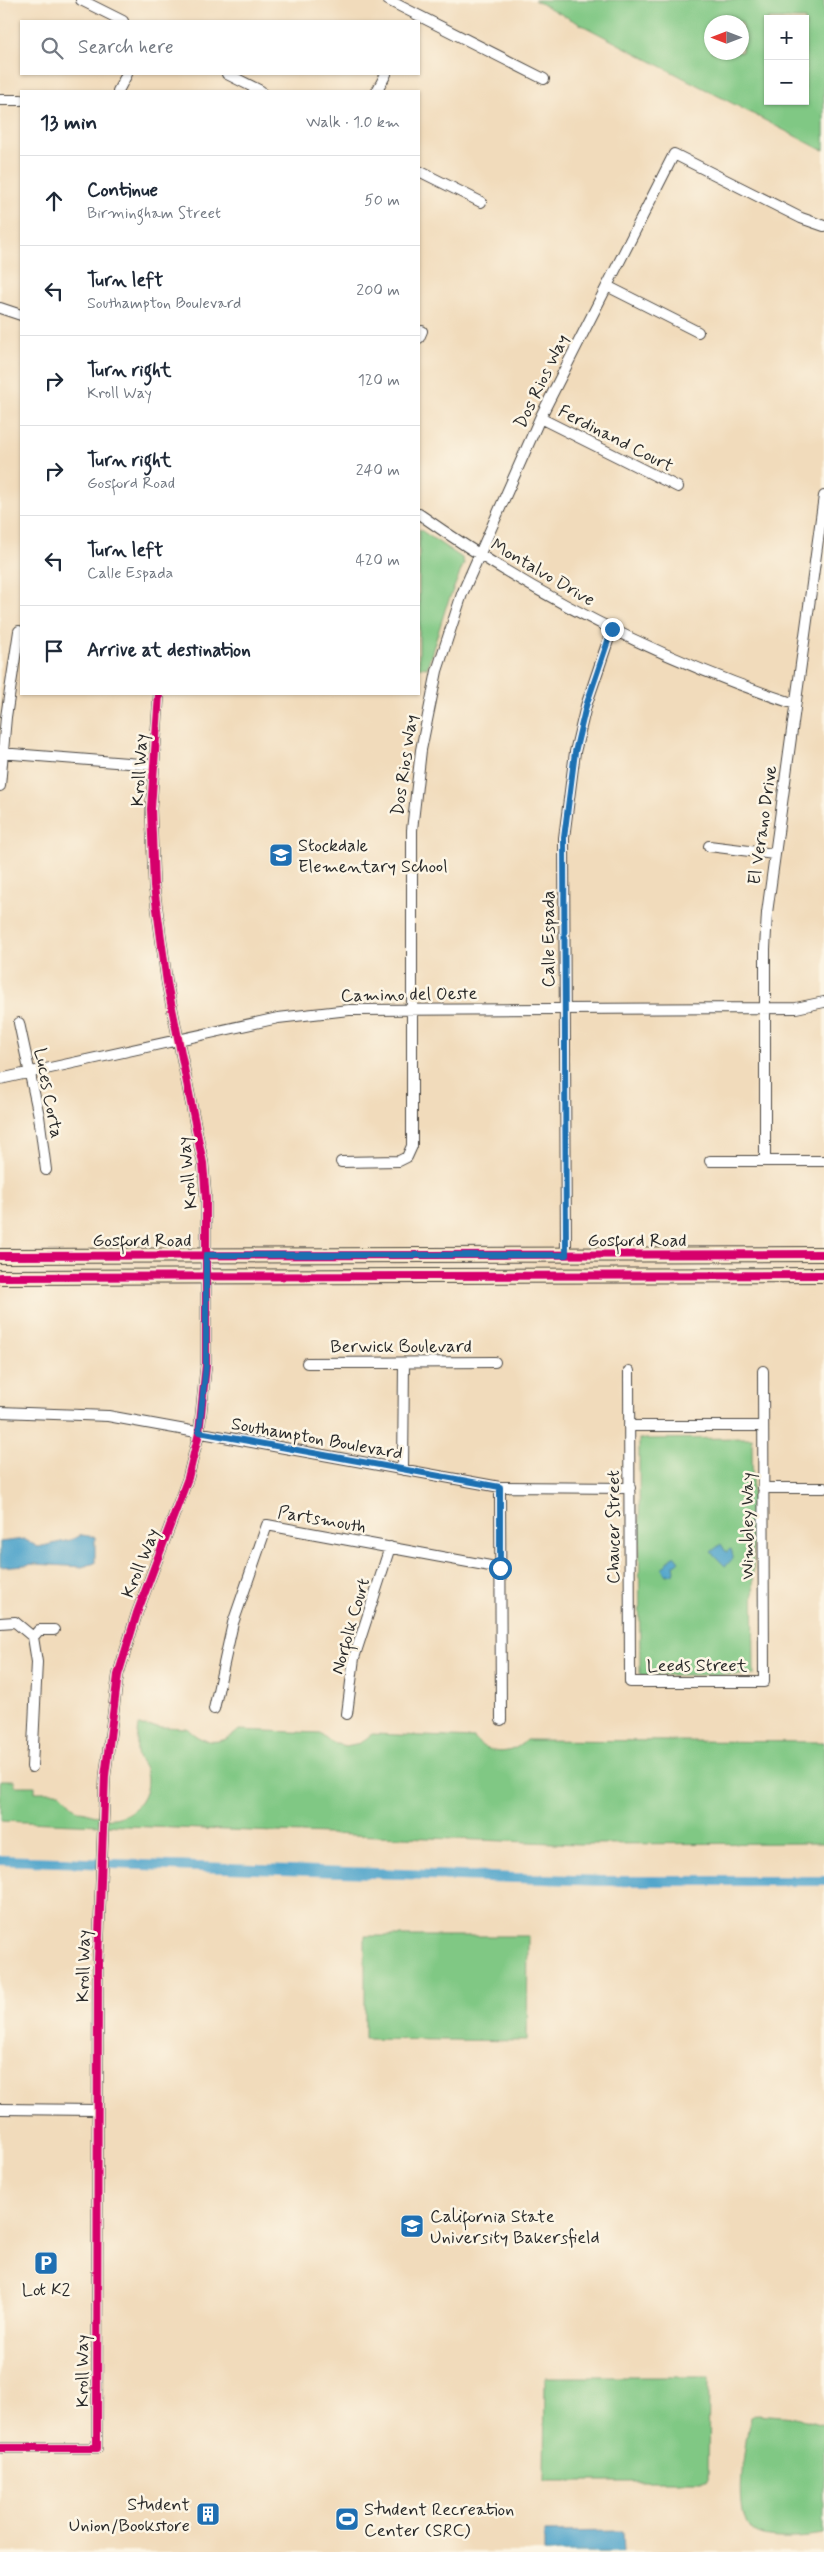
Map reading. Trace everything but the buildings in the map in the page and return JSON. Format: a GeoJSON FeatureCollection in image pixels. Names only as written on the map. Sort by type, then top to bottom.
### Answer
{"type":"FeatureCollection","features":[{"type":"Feature","properties":{"kind":"main road","name":"Gosford Road"},"geometry":{"type":"LineString","coordinates":[[0,1256],[824,1254]]}},
{"type":"Feature","properties":{"kind":"main road","name":"Gosford Road"},"geometry":{"type":"LineString","coordinates":[[0,1277],[824,1275]]}},
{"type":"Feature","properties":{"kind":"street"},"geometry":{"type":"LineString","coordinates":[[81,0],[121,20]]}},
{"type":"Feature","properties":{"kind":"street"},"geometry":{"type":"LineString","coordinates":[[388,0],[414,18]]}},
{"type":"Feature","properties":{"kind":"street"},"geometry":{"type":"LineString","coordinates":[[420,21],[544,79]]}},
{"type":"Feature","properties":{"kind":"street"},"geometry":{"type":"LineString","coordinates":[[119,90],[126,75]]}},
{"type":"Feature","properties":{"kind":"street"},"geometry":{"type":"LineString","coordinates":[[229,75],[260,90]]}},
{"type":"Feature","properties":{"kind":"street"},"geometry":{"type":"LineString","coordinates":[[378,90],[385,75]]}},
{"type":"Feature","properties":{"kind":"street"},"geometry":{"type":"LineString","coordinates":[[0,100],[20,100]]}},
{"type":"Feature","properties":{"kind":"street","name":"Dos Rios Way"},"geometry":{"type":"LineString","coordinates":[[341,1162],[399,1161],[407,1157],[412,1146],[412,830],[421,750],[442,655],[478,554],[540,418],[674,154],[801,218],[824,226]]}},
{"type":"Feature","properties":{"kind":"street"},"geometry":{"type":"LineString","coordinates":[[420,172],[481,202]]}},
{"type":"Feature","properties":{"kind":"street"},"geometry":{"type":"LineString","coordinates":[[607,286],[698,332]]}},
{"type":"Feature","properties":{"kind":"street"},"geometry":{"type":"LineString","coordinates":[[0,308],[20,315]]}},
{"type":"Feature","properties":{"kind":"street","name":"Ferdinand Court"},"geometry":{"type":"LineString","coordinates":[[540,418],[678,487]]}},
{"type":"Feature","properties":{"kind":"street","name":"El Verano Drive"},"geometry":{"type":"LineString","coordinates":[[765,1161],[767,922],[774,854],[824,496]]}},
{"type":"Feature","properties":{"kind":"street","name":"Montalvo Drive"},"geometry":{"type":"LineString","coordinates":[[420,515],[478,554],[540,591],[612,629],[704,671],[795,704]]}},
{"type":"Feature","properties":{"kind":"street","name":"Calle Espada"},"geometry":{"type":"LineString","coordinates":[[566,1255],[564,854],[568,795],[586,706],[612,629]]}},
{"type":"Feature","properties":{"kind":"street"},"geometry":{"type":"LineString","coordinates":[[0,786],[1,753],[19,631]]}},
{"type":"Feature","properties":{"kind":"street","name":"Kroll Way"},"geometry":{"type":"LineString","coordinates":[[0,2448],[97,2448],[98,1960],[106,1776],[118,1675],[136,1612],[178,1510],[199,1432],[206,1365],[207,1276],[203,1163],[167,983],[154,887],[153,765],[159,695]]}},
{"type":"Feature","properties":{"kind":"street"},"geometry":{"type":"LineString","coordinates":[[1,753],[153,765]]}},
{"type":"Feature","properties":{"kind":"street"},"geometry":{"type":"LineString","coordinates":[[708,846],[774,854]]}},
{"type":"Feature","properties":{"kind":"street","name":"Camino del Oeste"},"geometry":{"type":"LineString","coordinates":[[0,1079],[313,1013],[411,1010],[796,1008],[824,1002]]}},
{"type":"Feature","properties":{"kind":"street","name":"Luces Corta"},"geometry":{"type":"LineString","coordinates":[[19,1023],[30,1072],[46,1170]]}},
{"type":"Feature","properties":{"kind":"street"},"geometry":{"type":"LineString","coordinates":[[710,1161],[824,1161]]}},
{"type":"Feature","properties":{"kind":"street","name":"Berwick Boulevard"},"geometry":{"type":"LineString","coordinates":[[307,1363],[495,1362]]}},
{"type":"Feature","properties":{"kind":"street"},"geometry":{"type":"LineString","coordinates":[[403,1470],[404,1363]]}},
{"type":"Feature","properties":{"kind":"street","name":"Chaucer Street"},"geometry":{"type":"LineString","coordinates":[[629,1371],[630,1682]]}},
{"type":"Feature","properties":{"kind":"street","name":"Wimbley Way"},"geometry":{"type":"LineString","coordinates":[[763,1371],[764,1682]]}},
{"type":"Feature","properties":{"kind":"street","name":"Southampton Boulevard"},"geometry":{"type":"LineString","coordinates":[[0,1412],[108,1416],[500,1487],[630,1488]]}},
{"type":"Feature","properties":{"kind":"street"},"geometry":{"type":"LineString","coordinates":[[629,1426],[763,1426]]}},
{"type":"Feature","properties":{"kind":"street"},"geometry":{"type":"LineString","coordinates":[[500,1487],[501,1720]]}},
{"type":"Feature","properties":{"kind":"street"},"geometry":{"type":"LineString","coordinates":[[763,1488],[824,1488]]}},
{"type":"Feature","properties":{"kind":"street","name":"Partsmouth"},"geometry":{"type":"LineString","coordinates":[[214,1709],[233,1623],[267,1525],[500,1568]]}},
{"type":"Feature","properties":{"kind":"street","name":"Norfolk Court"},"geometry":{"type":"LineString","coordinates":[[347,1714],[354,1658],[390,1547]]}},
{"type":"Feature","properties":{"kind":"street"},"geometry":{"type":"LineString","coordinates":[[0,1624],[15,1622],[33,1637],[37,1662],[32,1767]]}},
{"type":"Feature","properties":{"kind":"street"},"geometry":{"type":"LineString","coordinates":[[33,1637],[39,1630],[54,1630]]}},
{"type":"Feature","properties":{"kind":"street","name":"Leeds Street"},"geometry":{"type":"LineString","coordinates":[[630,1682],[764,1682]]}},
{"type":"Feature","properties":{"kind":"street"},"geometry":{"type":"LineString","coordinates":[[0,2109],[97,2110]]}},
{"type":"Feature","properties":{"kind":"green space"},"geometry":{"type":"Polygon","coordinates":[[[534,0],[824,0],[824,150],[820,149],[534,0]]]}},
{"type":"Feature","properties":{"kind":"green space"},"geometry":{"type":"Polygon","coordinates":[[[420,530],[462,558],[464,563],[446,607],[427,668],[420,667],[420,530]]]}},
{"type":"Feature","properties":{"kind":"green space"},"geometry":{"type":"Polygon","coordinates":[[[752,1438],[754,1675],[640,1675],[639,1439],[752,1438]]]}},
{"type":"Feature","properties":{"kind":"green space"},"geometry":{"type":"Polygon","coordinates":[[[139,1726],[187,1728],[199,1738],[213,1741],[226,1739],[239,1730],[320,1733],[332,1743],[346,1746],[360,1743],[372,1734],[474,1738],[486,1748],[500,1752],[514,1749],[526,1740],[824,1742],[824,1843],[579,1844],[0,1821],[0,1780],[14,1780],[15,1786],[35,1786],[35,1792],[60,1792],[78,1811],[100,1817],[114,1818],[129,1813],[144,1796],[147,1781],[145,1770],[137,1753],[139,1726]]]}},
{"type":"Feature","properties":{"kind":"green space"},"geometry":{"type":"Polygon","coordinates":[[[365,1936],[528,1936],[527,2041],[365,2039],[365,1936]]]}},
{"type":"Feature","properties":{"kind":"green space"},"geometry":{"type":"Polygon","coordinates":[[[545,2377],[709,2377],[708,2481],[544,2481],[545,2377]]]}},
{"type":"Feature","properties":{"kind":"green space"},"geometry":{"type":"Polygon","coordinates":[[[757,2414],[795,2417],[824,2425],[824,2535],[799,2538],[761,2536],[755,2533],[747,2524],[741,2496],[743,2461],[750,2417],[757,2414]]]}},
{"type":"Feature","properties":{"kind":"water"},"geometry":{"type":"Polygon","coordinates":[[[82,1535],[95,1537],[95,1563],[82,1567],[36,1564],[0,1567],[0,1542],[24,1539],[38,1547],[70,1540],[82,1535]]]}},
{"type":"Feature","properties":{"kind":"water"},"geometry":{"type":"Polygon","coordinates":[[[721,1544],[726,1552],[731,1549],[732,1552],[732,1559],[725,1566],[711,1552],[721,1544]]]}},
{"type":"Feature","properties":{"kind":"water"},"geometry":{"type":"Polygon","coordinates":[[[674,1555],[679,1561],[674,1565],[675,1571],[673,1574],[666,1575],[662,1569],[674,1555]]]}},
{"type":"Feature","properties":{"kind":"water"},"geometry":{"type":"Polygon","coordinates":[[[622,2531],[623,2552],[544,2552],[544,2532],[622,2531]]]}},
{"type":"Feature","properties":{"kind":"waterway"},"geometry":{"type":"LineString","coordinates":[[0,1860],[602,1881],[824,1881]]}},
{"type":"Feature","properties":{"kind":"cycle path"},"geometry":{"type":"LineString","coordinates":[[0,2448],[97,2448],[98,1960],[105,1776],[118,1675],[137,1613],[188,1478],[199,1433],[206,1365],[206,1199],[203,1163],[167,983],[154,887],[151,809],[159,695]]}},
{"type":"Feature","properties":{"kind":"cycle path"},"geometry":{"type":"LineString","coordinates":[[0,1256],[824,1254]]}},
{"type":"Feature","properties":{"kind":"cycle path"},"geometry":{"type":"LineString","coordinates":[[0,1277],[824,1275]]}},
{"type":"Feature","properties":{"kind":"place","name":"Stockdale Elementary School"},"geometry":{"type":"Point","coordinates":[281,855]}},
{"type":"Feature","properties":{"kind":"place","name":"California State University Bakersfield"},"geometry":{"type":"Point","coordinates":[412,2226]}},
{"type":"Feature","properties":{"kind":"place","name":"Lot K2"},"geometry":{"type":"Point","coordinates":[46,2263]}},
{"type":"Feature","properties":{"kind":"place","name":"Student Union/Bookstore"},"geometry":{"type":"Point","coordinates":[208,2514]}},
{"type":"Feature","properties":{"kind":"place","name":"Student Recreation Center (SRC)"},"geometry":{"type":"Point","coordinates":[347,2519]}},
{"type":"Feature","properties":{"kind":"route"},"geometry":{"type":"LineString","coordinates":[[500,1568],[500,1487],[199,1432],[206,1365],[206,1255],[566,1255],[564,1170],[564,838],[575,752],[598,665],[612,629]]}}]}
